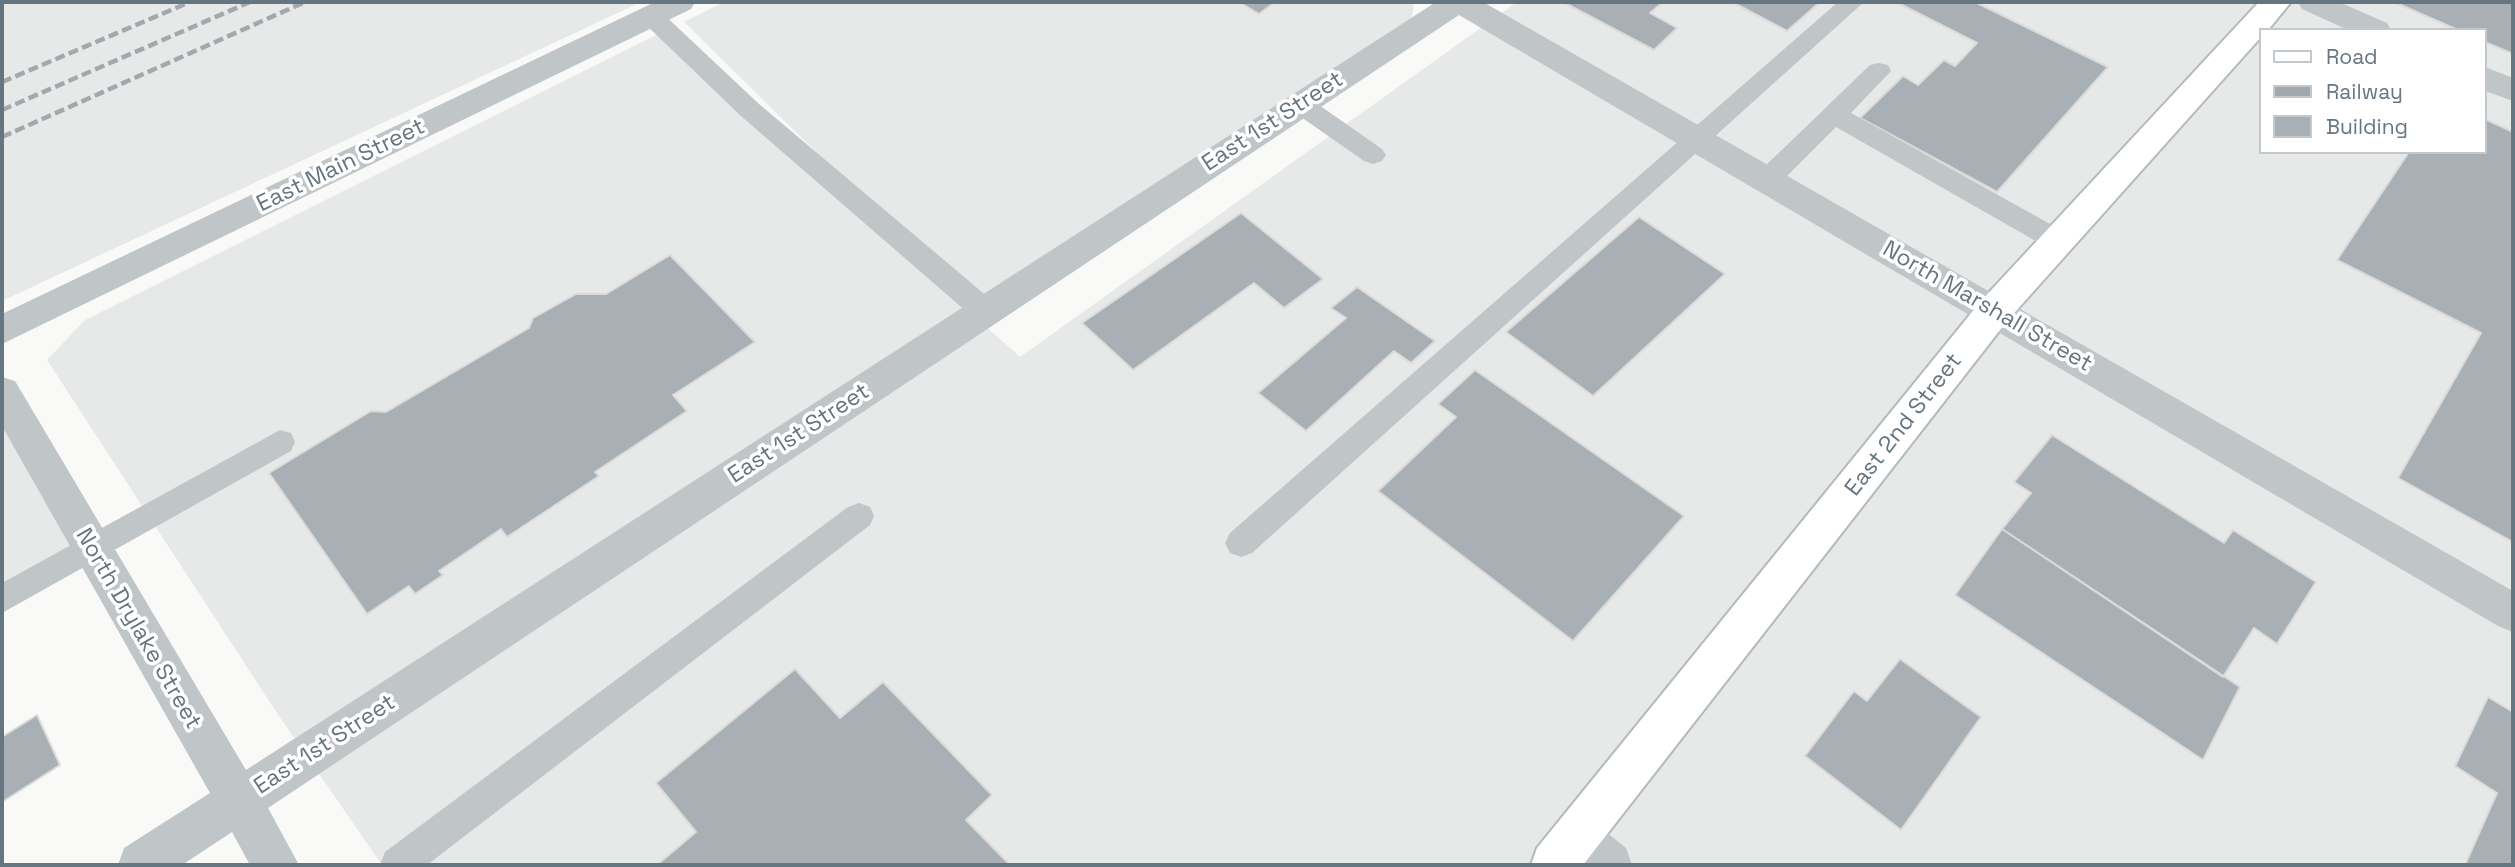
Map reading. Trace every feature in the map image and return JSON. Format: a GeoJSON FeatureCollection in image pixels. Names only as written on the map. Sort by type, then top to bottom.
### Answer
{"type":"FeatureCollection","features":[{"type":"Feature","properties":{"kind":"main road","name":"East 2nd Street"},"geometry":{"type":"LineString","coordinates":[[1580,856],[1994,311],[2276,2]]}},
{"type":"Feature","properties":{"kind":"street","name":"East 1st Street"},"geometry":{"type":"LineString","coordinates":[[141,865],[1459,2]]}},
{"type":"Feature","properties":{"kind":"street","name":"North Marshall Street"},"geometry":{"type":"LineString","coordinates":[[1459,2],[2513,613]]}},
{"type":"Feature","properties":{"kind":"street"},"geometry":{"type":"LineString","coordinates":[[2313,2],[2372,28]]}},
{"type":"Feature","properties":{"kind":"street","name":"East Main Street"},"geometry":{"type":"LineString","coordinates":[[2,330],[666,9]]}},
{"type":"Feature","properties":{"kind":"street"},"geometry":{"type":"LineString","coordinates":[[2487,79],[2513,90]]}},
{"type":"Feature","properties":{"kind":"street","name":"North Drylake Street"},"geometry":{"type":"LineString","coordinates":[[2,392],[237,803],[276,865]]}},
{"type":"Feature","properties":{"kind":"lane"},"geometry":{"type":"LineString","coordinates":[[1241,543],[1852,2]]}},
{"type":"Feature","properties":{"kind":"lane"},"geometry":{"type":"LineString","coordinates":[[666,9],[750,110],[985,311]]}},
{"type":"Feature","properties":{"kind":"lane"},"geometry":{"type":"LineString","coordinates":[[1768,180],[1879,71]]}},
{"type":"Feature","properties":{"kind":"lane"},"geometry":{"type":"LineString","coordinates":[[1300,104],[1373,155]]}},
{"type":"Feature","properties":{"kind":"lane"},"geometry":{"type":"LineString","coordinates":[[1836,116],[2058,241]]}},
{"type":"Feature","properties":{"kind":"lane"},"geometry":{"type":"LineString","coordinates":[[2,599],[280,442]]}},
{"type":"Feature","properties":{"kind":"lane"},"geometry":{"type":"LineString","coordinates":[[398,865],[859,516]]}},
{"type":"Feature","properties":{"kind":"shaded area"},"geometry":{"type":"Polygon","coordinates":[[[2,2],[641,2],[2,301],[2,2]]]}},
{"type":"Feature","properties":{"kind":"shaded area"},"geometry":{"type":"Polygon","coordinates":[[[724,2],[1414,2],[1410,32],[981,314],[684,22],[724,2]]]}},
{"type":"Feature","properties":{"kind":"shaded area"},"geometry":{"type":"Polygon","coordinates":[[[1517,2],[2513,2],[2513,865],[382,865],[277,713],[47,360],[85,320],[660,33],[1020,357],[1517,2]]]}},
{"type":"Feature","properties":{"kind":"shaded area"},"geometry":{"type":"Polygon","coordinates":[[[2,393],[92,548],[2,599],[2,393]]]}},
{"type":"Feature","properties":{"kind":"building"},"geometry":{"type":"Polygon","coordinates":[[[1239,2],[1275,2],[1259,14],[1239,2]]]}},
{"type":"Feature","properties":{"kind":"building"},"geometry":{"type":"Polygon","coordinates":[[[1563,2],[1663,2],[1650,13],[1677,28],[1654,50],[1563,2]]]}},
{"type":"Feature","properties":{"kind":"building"},"geometry":{"type":"Polygon","coordinates":[[[1732,2],[1820,2],[1787,31],[1732,2]]]}},
{"type":"Feature","properties":{"kind":"building"},"geometry":{"type":"Polygon","coordinates":[[[1896,2],[1975,2],[2108,67],[1997,192],[1860,118],[1903,76],[1918,85],[1944,60],[1955,66],[1977,43],[1896,2]]]}},
{"type":"Feature","properties":{"kind":"building"},"geometry":{"type":"Polygon","coordinates":[[[2394,2],[2513,2],[2513,54],[2487,43],[2487,28],[2453,28],[2394,2]]]}},
{"type":"Feature","properties":{"kind":"building"},"geometry":{"type":"Polygon","coordinates":[[[2487,120],[2513,132],[2513,542],[2398,478],[2481,333],[2337,260],[2408,154],[2487,154],[2487,120]]]}},
{"type":"Feature","properties":{"kind":"building"},"geometry":{"type":"Polygon","coordinates":[[[1241,213],[1323,279],[1284,308],[1254,283],[1133,370],[1082,323],[1241,213]]]}},
{"type":"Feature","properties":{"kind":"building"},"geometry":{"type":"Polygon","coordinates":[[[1639,217],[1725,274],[1593,396],[1506,332],[1639,217]]]}},
{"type":"Feature","properties":{"kind":"building"},"geometry":{"type":"Polygon","coordinates":[[[670,255],[755,342],[673,395],[687,411],[595,472],[599,476],[507,537],[501,529],[439,571],[443,575],[415,594],[409,586],[367,614],[269,473],[371,411],[386,412],[529,328],[533,318],[576,294],[606,294],[670,255]]]}},
{"type":"Feature","properties":{"kind":"building"},"geometry":{"type":"Polygon","coordinates":[[[1357,287],[1435,341],[1411,363],[1394,351],[1306,431],[1258,393],[1346,318],[1331,308],[1357,287]]]}},
{"type":"Feature","properties":{"kind":"building"},"geometry":{"type":"Polygon","coordinates":[[[1475,370],[1684,516],[1573,641],[1378,491],[1456,417],[1438,404],[1475,370]]]}},
{"type":"Feature","properties":{"kind":"building"},"geometry":{"type":"Polygon","coordinates":[[[2052,435],[2224,543],[2233,530],[2316,582],[2277,644],[2254,628],[2223,677],[2002,529],[2031,493],[2014,482],[2052,435]]]}},
{"type":"Feature","properties":{"kind":"building"},"geometry":{"type":"Polygon","coordinates":[[[2002,529],[2240,687],[2203,760],[1955,595],[2002,529]]]}},
{"type":"Feature","properties":{"kind":"building"},"geometry":{"type":"Polygon","coordinates":[[[1900,659],[1981,717],[1901,830],[1805,756],[1854,691],[1867,701],[1900,659]]]}},
{"type":"Feature","properties":{"kind":"building"},"geometry":{"type":"Polygon","coordinates":[[[795,669],[840,718],[883,682],[992,795],[966,820],[1010,865],[657,865],[696,832],[656,783],[795,669]]]}},
{"type":"Feature","properties":{"kind":"building"},"geometry":{"type":"Polygon","coordinates":[[[2488,697],[2513,712],[2513,865],[2465,865],[2497,793],[2455,766],[2488,697]]]}},
{"type":"Feature","properties":{"kind":"building"},"geometry":{"type":"Polygon","coordinates":[[[37,715],[60,765],[2,802],[2,737],[37,715]]]}},
{"type":"Feature","properties":{"kind":"railway"},"geometry":{"type":"LineString","coordinates":[[2,82],[190,2]]}},
{"type":"Feature","properties":{"kind":"railway"},"geometry":{"type":"LineString","coordinates":[[2,110],[250,2]]}},
{"type":"Feature","properties":{"kind":"railway"},"geometry":{"type":"LineString","coordinates":[[2,137],[305,2]]}}]}
